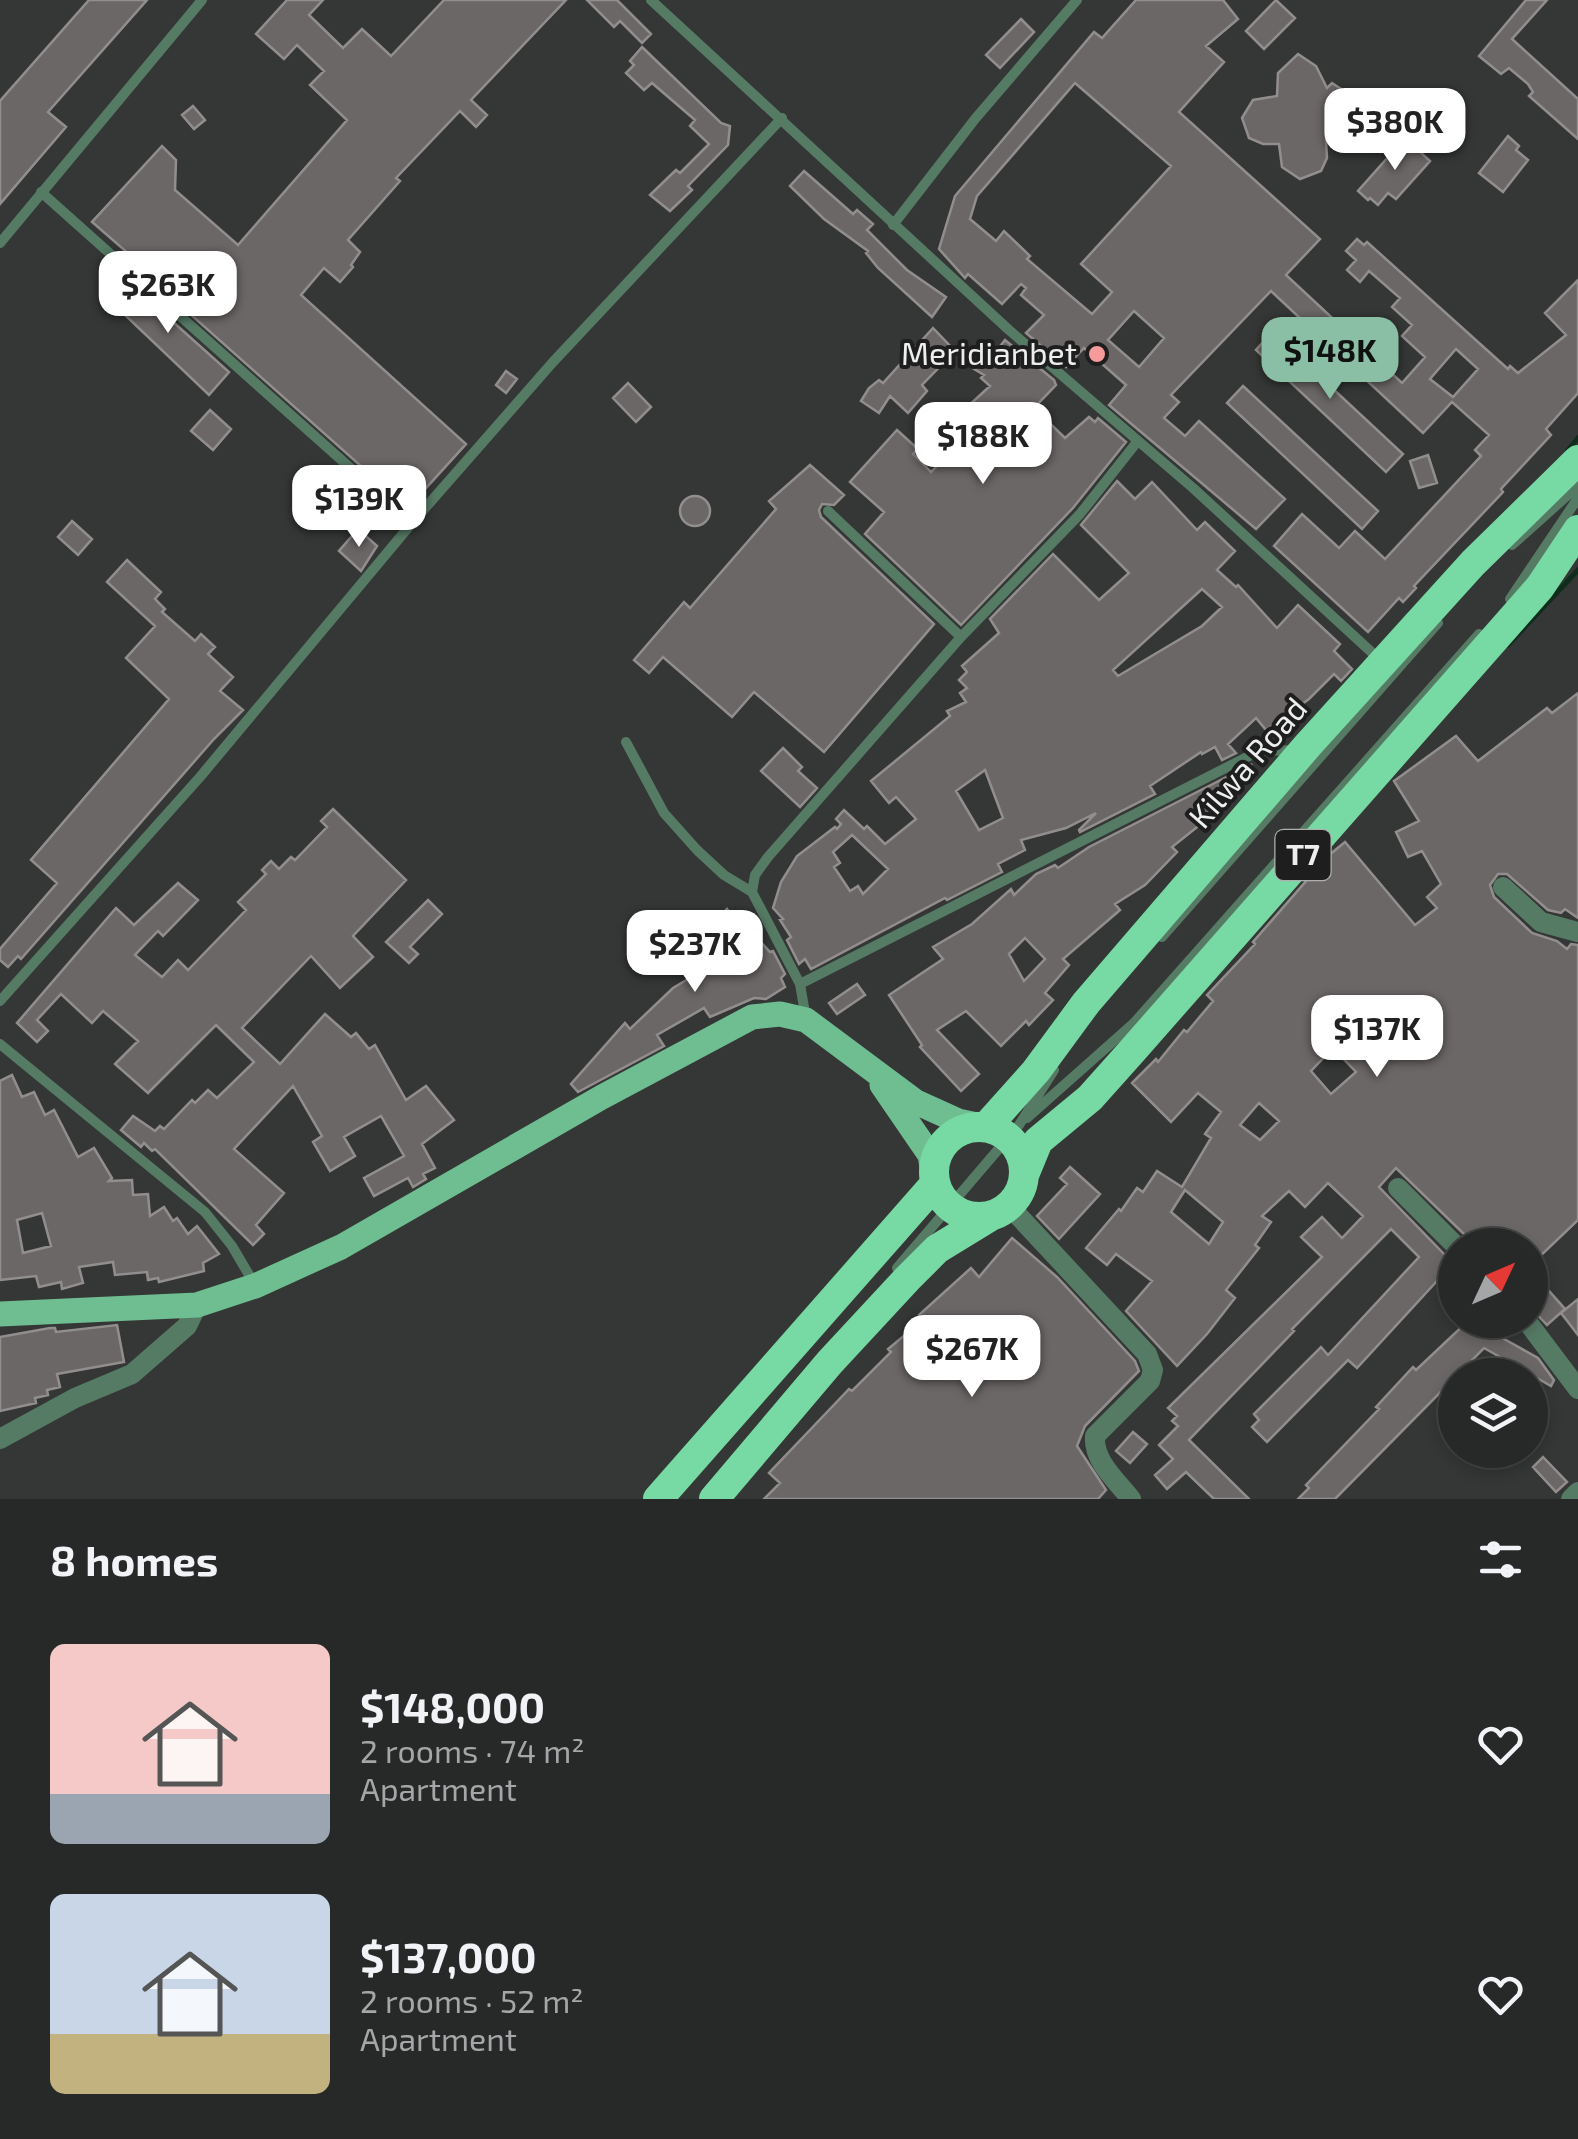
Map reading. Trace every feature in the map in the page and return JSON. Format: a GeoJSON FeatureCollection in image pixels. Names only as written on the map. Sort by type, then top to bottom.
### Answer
{"type":"FeatureCollection","features":[{"type":"Feature","properties":{"kind":"highway","name":"Kilwa Road"},"geometry":{"type":"LineString","coordinates":[[1004,1130],[1036,1070],[1086,1003],[1308,745],[1473,562],[1578,460]]}},
{"type":"Feature","properties":{"kind":"highway","name":"T7"},"geometry":{"type":"LineString","coordinates":[[718,1484],[907,1278],[937,1249],[1010,1197],[1038,1141],[1090,1098],[1182,994],[1540,588],[1578,530]]}},
{"type":"Feature","properties":{"kind":"highway","name":"T7"},"geometry":{"type":"LineString","coordinates":[[658,1499],[943,1196],[933,1170],[938,1151],[950,1136],[967,1127],[1004,1130]]}},
{"type":"Feature","properties":{"kind":"highway"},"geometry":{"type":"LineString","coordinates":[[943,1196],[965,1215],[1010,1197],[1022,1158],[1004,1130]]}},
{"type":"Feature","properties":{"kind":"main road"},"geometry":{"type":"LineString","coordinates":[[0,1314],[197,1305],[255,1286],[341,1247],[602,1096],[752,1017],[780,1014],[806,1020],[916,1102],[958,1120],[1004,1130]]}},
{"type":"Feature","properties":{"kind":"main road"},"geometry":{"type":"LineString","coordinates":[[874,1073],[930,1156],[943,1196]]}},
{"type":"Feature","properties":{"kind":"street"},"geometry":{"type":"LineString","coordinates":[[1503,887],[1540,922],[1578,932]]}},
{"type":"Feature","properties":{"kind":"street"},"geometry":{"type":"LineString","coordinates":[[1398,1188],[1438,1228]]}},
{"type":"Feature","properties":{"kind":"street"},"geometry":{"type":"LineString","coordinates":[[1010,1197],[1013,1210],[1148,1354],[1153,1370],[1150,1382],[1095,1436],[1098,1458],[1131,1499]]}},
{"type":"Feature","properties":{"kind":"street"},"geometry":{"type":"LineString","coordinates":[[0,1439],[76,1398],[132,1374],[187,1326],[197,1305]]}},
{"type":"Feature","properties":{"kind":"street"},"geometry":{"type":"LineString","coordinates":[[1540,1338],[1578,1389]]}},
{"type":"Feature","properties":{"kind":"street"},"geometry":{"type":"LineString","coordinates":[[1571,1499],[1578,1492]]}},
{"type":"Feature","properties":{"kind":"lane"},"geometry":{"type":"LineString","coordinates":[[0,243],[202,0]]}},
{"type":"Feature","properties":{"kind":"lane"},"geometry":{"type":"LineString","coordinates":[[651,0],[893,224],[1224,516],[1383,665]]}},
{"type":"Feature","properties":{"kind":"lane"},"geometry":{"type":"LineString","coordinates":[[893,224],[975,119],[1077,0]]}},
{"type":"Feature","properties":{"kind":"lane"},"geometry":{"type":"LineString","coordinates":[[0,1002],[200,778],[412,523],[593,316],[782,118]]}},
{"type":"Feature","properties":{"kind":"lane"},"geometry":{"type":"LineString","coordinates":[[41,192],[412,523]]}},
{"type":"Feature","properties":{"kind":"lane"},"geometry":{"type":"LineString","coordinates":[[752,892],[755,875],[768,857],[961,638],[1080,514],[1137,442]]}},
{"type":"Feature","properties":{"kind":"lane"},"geometry":{"type":"LineString","coordinates":[[1505,551],[1578,486]]}},
{"type":"Feature","properties":{"kind":"lane"},"geometry":{"type":"LineString","coordinates":[[1502,608],[1578,498]]}},
{"type":"Feature","properties":{"kind":"lane"},"geometry":{"type":"LineString","coordinates":[[828,511],[961,638]]}},
{"type":"Feature","properties":{"kind":"lane"},"geometry":{"type":"LineString","coordinates":[[1158,942],[1452,608]]}},
{"type":"Feature","properties":{"kind":"lane"},"geometry":{"type":"LineString","coordinates":[[1004,1130],[1134,1024],[1488,623]]}},
{"type":"Feature","properties":{"kind":"lane"},"geometry":{"type":"LineString","coordinates":[[626,742],[664,813],[697,850],[752,892],[800,984],[806,1020]]}},
{"type":"Feature","properties":{"kind":"lane"},"geometry":{"type":"LineString","coordinates":[[800,984],[1259,751],[1292,751],[1308,745]]}},
{"type":"Feature","properties":{"kind":"lane"},"geometry":{"type":"LineString","coordinates":[[887,1280],[943,1196],[1004,1130],[1085,1026]]}},
{"type":"Feature","properties":{"kind":"lane"},"geometry":{"type":"LineString","coordinates":[[0,1044],[205,1212],[232,1246],[255,1286]]}},
{"type":"Feature","properties":{"kind":"lane"},"geometry":{"type":"LineString","coordinates":[[718,1484],[862,1309]]}},
{"type":"Feature","properties":{"kind":"building"},"geometry":{"type":"Polygon","coordinates":[[[89,0],[147,0],[48,112],[66,127],[0,204],[0,101],[89,0]]]}},
{"type":"Feature","properties":{"kind":"building"},"geometry":{"type":"Polygon","coordinates":[[[287,0],[323,0],[309,15],[343,48],[362,29],[391,56],[444,0],[566,0],[471,100],[487,115],[476,127],[460,111],[396,178],[400,181],[348,240],[360,252],[340,282],[324,268],[301,295],[466,444],[408,508],[92,222],[162,146],[176,160],[175,190],[238,245],[347,120],[310,85],[324,71],[297,45],[284,59],[256,34],[287,0]]]}},
{"type":"Feature","properties":{"kind":"building"},"geometry":{"type":"Polygon","coordinates":[[[587,0],[617,0],[651,34],[642,43],[620,21],[614,27],[587,0]]]}},
{"type":"Feature","properties":{"kind":"building"},"geometry":{"type":"Polygon","coordinates":[[[1136,0],[1223,0],[1238,19],[1206,46],[1224,62],[1179,112],[1320,239],[1286,275],[1402,383],[1425,357],[1402,336],[1412,325],[1392,307],[1400,298],[1369,271],[1360,282],[1347,270],[1356,260],[1346,251],[1357,239],[1364,245],[1367,242],[1508,369],[1510,366],[1518,373],[1566,335],[1545,313],[1578,280],[1578,393],[1546,429],[1551,435],[1501,489],[1503,492],[1403,602],[1399,598],[1368,632],[1274,546],[1302,514],[1339,548],[1355,531],[1385,559],[1481,456],[1475,450],[1489,435],[1452,402],[1423,433],[1271,291],[1171,395],[1179,402],[1164,418],[1185,436],[1199,421],[1285,499],[1256,529],[1109,405],[1126,385],[1084,348],[1066,367],[1026,333],[1044,315],[1021,295],[1026,288],[1021,284],[1002,304],[968,274],[965,278],[939,249],[955,196],[1094,32],[1102,38],[1136,0]],[[1075,83],[977,196],[970,219],[996,241],[1004,231],[1030,256],[1027,259],[1092,314],[1112,292],[1081,264],[1171,166],[1075,83]],[[1134,311],[1108,340],[1139,367],[1164,338],[1134,311]],[[1456,349],[1430,379],[1453,397],[1478,369],[1456,349]]]}},
{"type":"Feature","properties":{"kind":"building"},"geometry":{"type":"Polygon","coordinates":[[[1276,0],[1295,18],[1264,49],[1246,31],[1276,0]]]}},
{"type":"Feature","properties":{"kind":"building"},"geometry":{"type":"Polygon","coordinates":[[[1526,0],[1547,0],[1512,39],[1578,99],[1578,139],[1529,96],[1533,92],[1528,84],[1509,68],[1501,74],[1479,56],[1526,0]]]}},
{"type":"Feature","properties":{"kind":"building"},"geometry":{"type":"Polygon","coordinates":[[[1021,19],[1034,32],[1000,68],[986,55],[1021,19]]]}},
{"type":"Feature","properties":{"kind":"building"},"geometry":{"type":"Polygon","coordinates":[[[642,47],[721,123],[730,126],[728,145],[670,211],[650,195],[709,144],[690,126],[695,120],[652,83],[644,90],[626,73],[642,47]]]}},
{"type":"Feature","properties":{"kind":"building"},"geometry":{"type":"Polygon","coordinates":[[[1298,54],[1316,66],[1327,88],[1332,83],[1355,98],[1363,119],[1351,137],[1326,140],[1327,158],[1321,171],[1300,179],[1282,167],[1279,144],[1263,144],[1249,138],[1242,118],[1253,100],[1277,96],[1278,73],[1298,54]]]}},
{"type":"Feature","properties":{"kind":"building"},"geometry":{"type":"Polygon","coordinates":[[[193,106],[205,120],[194,129],[182,115],[193,106]]]}},
{"type":"Feature","properties":{"kind":"building"},"geometry":{"type":"Polygon","coordinates":[[[1508,136],[1528,160],[1503,192],[1479,173],[1508,136]]]}},
{"type":"Feature","properties":{"kind":"building"},"geometry":{"type":"Polygon","coordinates":[[[1405,138],[1430,161],[1396,199],[1388,193],[1378,205],[1358,191],[1405,138]]]}},
{"type":"Feature","properties":{"kind":"building"},"geometry":{"type":"Polygon","coordinates":[[[804,171],[853,214],[857,210],[873,224],[867,230],[907,270],[946,297],[932,317],[878,268],[868,251],[824,219],[790,186],[804,171]]]}},
{"type":"Feature","properties":{"kind":"building"},"geometry":{"type":"Polygon","coordinates":[[[123,277],[229,372],[209,395],[105,296],[123,277]]]}},
{"type":"Feature","properties":{"kind":"building"},"geometry":{"type":"Polygon","coordinates":[[[933,328],[955,351],[922,385],[927,391],[908,413],[890,396],[879,413],[861,401],[869,388],[879,380],[883,383],[933,328]]]}},
{"type":"Feature","properties":{"kind":"building"},"geometry":{"type":"Polygon","coordinates":[[[1272,332],[1403,454],[1386,472],[1256,350],[1272,332]]]}},
{"type":"Feature","properties":{"kind":"building"},"geometry":{"type":"Polygon","coordinates":[[[1005,340],[1054,380],[1056,385],[1034,408],[1065,438],[1089,417],[1095,422],[1098,418],[1126,442],[1073,508],[961,625],[865,534],[884,512],[850,482],[897,430],[918,449],[913,454],[931,472],[951,452],[940,442],[956,423],[953,420],[990,386],[981,378],[984,375],[974,369],[1005,340]]]}},
{"type":"Feature","properties":{"kind":"building"},"geometry":{"type":"Polygon","coordinates":[[[506,371],[517,379],[506,393],[496,385],[506,371]]]}},
{"type":"Feature","properties":{"kind":"building"},"geometry":{"type":"Polygon","coordinates":[[[628,383],[651,407],[636,422],[613,398],[628,383]]]}},
{"type":"Feature","properties":{"kind":"building"},"geometry":{"type":"Polygon","coordinates":[[[1243,386],[1378,511],[1362,529],[1227,403],[1243,386]]]}},
{"type":"Feature","properties":{"kind":"building"},"geometry":{"type":"Polygon","coordinates":[[[210,410],[231,429],[213,450],[191,431],[210,410]]]}},
{"type":"Feature","properties":{"kind":"building"},"geometry":{"type":"Polygon","coordinates":[[[1428,455],[1437,483],[1419,488],[1410,461],[1428,455]]]}},
{"type":"Feature","properties":{"kind":"building"},"geometry":{"type":"Polygon","coordinates":[[[810,465],[844,495],[834,505],[822,504],[821,517],[934,624],[824,752],[754,692],[732,717],[663,657],[649,673],[634,660],[684,602],[690,608],[776,509],[769,501],[810,465]]]}},
{"type":"Feature","properties":{"kind":"building"},"geometry":{"type":"Polygon","coordinates":[[[1117,481],[1135,499],[1152,482],[1197,530],[1205,522],[1235,551],[1217,570],[1238,585],[1277,628],[1298,605],[1340,644],[1334,651],[1352,669],[1341,681],[1334,674],[1309,699],[1266,730],[1256,718],[1228,744],[1236,753],[1222,760],[1215,747],[1201,752],[1150,786],[1155,794],[1080,832],[1096,813],[1066,828],[1021,840],[1025,850],[998,864],[1002,872],[811,969],[805,959],[799,964],[787,940],[791,937],[780,920],[783,919],[773,908],[781,882],[797,856],[837,829],[841,824],[836,819],[844,810],[885,844],[916,819],[896,797],[889,803],[871,781],[950,716],[947,711],[966,702],[960,693],[967,688],[959,680],[967,672],[962,666],[999,633],[990,619],[1053,554],[1099,600],[1129,573],[1081,525],[1117,481]],[[1202,589],[1113,670],[1118,676],[1202,626],[1222,607],[1202,589]],[[985,770],[956,791],[979,830],[1003,818],[985,770]],[[852,835],[833,852],[840,863],[834,867],[850,891],[858,886],[863,894],[888,869],[852,835]]]}},
{"type":"Feature","properties":{"kind":"building"},"geometry":{"type":"Polygon","coordinates":[[[695,496],[706,500],[710,511],[706,522],[695,526],[684,522],[680,511],[684,500],[695,496]]]}},
{"type":"Feature","properties":{"kind":"building"},"geometry":{"type":"Polygon","coordinates":[[[72,521],[92,539],[78,555],[58,537],[72,521]]]}},
{"type":"Feature","properties":{"kind":"building"},"geometry":{"type":"Polygon","coordinates":[[[358,529],[377,546],[361,571],[339,551],[358,529]]]}},
{"type":"Feature","properties":{"kind":"building"},"geometry":{"type":"Polygon","coordinates":[[[127,560],[161,592],[155,599],[165,609],[162,612],[195,641],[201,634],[215,647],[208,654],[233,677],[220,691],[243,710],[21,959],[18,956],[8,967],[0,960],[0,949],[57,883],[31,860],[169,699],[126,658],[155,626],[107,582],[127,560]]]}},
{"type":"Feature","properties":{"kind":"building"},"geometry":{"type":"Polygon","coordinates":[[[1578,693],[1578,918],[1565,909],[1561,913],[1548,910],[1507,874],[1498,874],[1490,885],[1494,897],[1532,933],[1557,941],[1567,949],[1571,944],[1578,945],[1578,1220],[1548,1248],[1548,1228],[1458,1228],[1396,1168],[1379,1187],[1438,1248],[1438,1282],[1357,1368],[1348,1360],[1267,1442],[1252,1427],[1259,1420],[1254,1414],[1321,1347],[1328,1355],[1419,1257],[1391,1229],[1189,1440],[1249,1499],[1214,1499],[1186,1472],[1167,1489],[1155,1475],[1173,1459],[1159,1445],[1178,1426],[1172,1421],[1177,1416],[1168,1408],[1322,1257],[1301,1237],[1322,1217],[1342,1238],[1363,1216],[1328,1183],[1305,1207],[1289,1191],[1262,1216],[1271,1222],[1255,1245],[1259,1248],[1226,1290],[1235,1298],[1177,1366],[1126,1311],[1152,1281],[1116,1254],[1107,1265],[1086,1248],[1137,1188],[1143,1192],[1157,1171],[1182,1187],[1211,1138],[1205,1134],[1221,1112],[1198,1093],[1171,1122],[1132,1083],[1156,1059],[1158,1062],[1184,1030],[1187,1032],[1213,1001],[1207,995],[1328,856],[1345,842],[1415,925],[1437,908],[1427,897],[1441,884],[1422,851],[1408,857],[1396,832],[1419,821],[1394,781],[1456,736],[1478,761],[1547,708],[1552,713],[1578,693]],[[1333,1048],[1311,1071],[1331,1094],[1356,1072],[1333,1048]],[[1259,1103],[1240,1125],[1260,1140],[1279,1121],[1259,1103]],[[1185,1190],[1171,1212],[1209,1244],[1223,1222],[1185,1190]]]}},
{"type":"Feature","properties":{"kind":"building"},"geometry":{"type":"Polygon","coordinates":[[[783,748],[802,767],[798,771],[817,788],[800,807],[761,771],[783,748]]]}},
{"type":"Feature","properties":{"kind":"building"},"geometry":{"type":"Polygon","coordinates":[[[1252,764],[1208,812],[1211,816],[1172,847],[1177,852],[1145,885],[1115,904],[1120,910],[1063,959],[1069,965],[1045,993],[1053,1000],[1029,1025],[1026,1021],[1001,1046],[966,1011],[937,1030],[979,1074],[961,1091],[920,1047],[889,995],[943,959],[933,947],[972,924],[1011,889],[1014,895],[1036,874],[1055,865],[1058,868],[1089,847],[1252,764]],[[1025,938],[1009,954],[1024,981],[1045,959],[1025,938]]]}},
{"type":"Feature","properties":{"kind":"building"},"geometry":{"type":"Polygon","coordinates":[[[333,809],[406,880],[353,936],[373,957],[340,988],[311,956],[242,1028],[280,1064],[325,1014],[351,1037],[356,1033],[369,1049],[375,1045],[406,1100],[426,1086],[454,1120],[422,1144],[435,1168],[423,1174],[426,1179],[413,1187],[408,1178],[374,1196],[364,1178],[404,1156],[381,1116],[344,1137],[355,1156],[330,1171],[313,1142],[322,1136],[293,1086],[234,1149],[284,1193],[256,1225],[264,1234],[253,1245],[155,1149],[152,1151],[144,1143],[141,1147],[121,1130],[133,1116],[155,1131],[160,1126],[164,1129],[192,1100],[195,1103],[208,1090],[217,1098],[254,1062],[216,1025],[148,1093],[115,1064],[138,1041],[103,1011],[92,1023],[61,994],[37,1020],[48,1031],[37,1042],[17,1023],[116,908],[134,925],[178,883],[198,900],[163,936],[158,931],[135,955],[162,977],[178,960],[188,970],[246,910],[238,902],[266,874],[262,870],[271,861],[279,869],[291,857],[295,860],[327,827],[321,821],[333,809]]]}},
{"type":"Feature","properties":{"kind":"building"},"geometry":{"type":"Polygon","coordinates":[[[428,900],[442,914],[410,947],[418,954],[409,963],[386,942],[428,900]]]}},
{"type":"Feature","properties":{"kind":"building"},"geometry":{"type":"Polygon","coordinates":[[[727,909],[755,942],[758,939],[773,951],[785,974],[781,978],[785,987],[766,999],[754,998],[710,1017],[704,1008],[657,1035],[664,1046],[578,1092],[571,1084],[625,1023],[630,1029],[673,988],[703,970],[688,951],[727,909]]]}},
{"type":"Feature","properties":{"kind":"building"},"geometry":{"type":"Polygon","coordinates":[[[857,984],[865,995],[837,1014],[829,1003],[857,984]]]}},
{"type":"Feature","properties":{"kind":"building"},"geometry":{"type":"Polygon","coordinates":[[[12,1075],[22,1097],[34,1092],[45,1115],[54,1110],[78,1157],[94,1148],[112,1178],[109,1181],[132,1180],[133,1195],[148,1194],[150,1216],[164,1207],[188,1234],[197,1226],[219,1254],[203,1263],[204,1271],[159,1282],[158,1278],[148,1280],[147,1272],[115,1275],[113,1262],[79,1267],[83,1283],[62,1289],[61,1282],[39,1287],[36,1276],[0,1280],[0,1081],[12,1075]],[[42,1213],[17,1220],[23,1253],[51,1246],[42,1213]]]}},
{"type":"Feature","properties":{"kind":"building"},"geometry":{"type":"Polygon","coordinates":[[[1070,1167],[1100,1194],[1059,1239],[1037,1216],[1067,1184],[1060,1178],[1070,1167]]]}},
{"type":"Feature","properties":{"kind":"building"},"geometry":{"type":"Polygon","coordinates":[[[1012,1238],[1057,1277],[1135,1361],[1139,1371],[1085,1426],[1077,1446],[1106,1490],[1098,1499],[764,1499],[780,1483],[769,1473],[849,1389],[852,1391],[891,1352],[888,1349],[911,1330],[909,1327],[921,1318],[919,1315],[971,1268],[979,1277],[1012,1238]]]}},
{"type":"Feature","properties":{"kind":"building"},"geometry":{"type":"Polygon","coordinates":[[[1548,1290],[1565,1309],[1548,1324],[1548,1290]]]}},
{"type":"Feature","properties":{"kind":"building"},"geometry":{"type":"Polygon","coordinates":[[[1578,1299],[1578,1335],[1561,1313],[1578,1299]]]}},
{"type":"Feature","properties":{"kind":"building"},"geometry":{"type":"Polygon","coordinates":[[[117,1325],[124,1362],[57,1374],[60,1387],[35,1398],[36,1403],[0,1411],[0,1337],[50,1328],[56,1332],[117,1325]]]}},
{"type":"Feature","properties":{"kind":"building"},"geometry":{"type":"Polygon","coordinates":[[[1450,1338],[1502,1338],[1538,1358],[1502,1358],[1484,1348],[1474,1358],[1438,1358],[1438,1395],[1335,1499],[1298,1499],[1309,1488],[1306,1485],[1379,1409],[1376,1407],[1413,1367],[1416,1370],[1450,1338]]]}},
{"type":"Feature","properties":{"kind":"building"},"geometry":{"type":"Polygon","coordinates":[[[1133,1432],[1147,1444],[1130,1463],[1116,1451],[1133,1432]]]}},
{"type":"Feature","properties":{"kind":"building"},"geometry":{"type":"Polygon","coordinates":[[[1548,1462],[1567,1482],[1556,1492],[1534,1468],[1548,1468],[1548,1462]]]}},
{"type":"Feature","properties":{"kind":"waterway"},"geometry":{"type":"LineString","coordinates":[[1568,450],[1578,438]]}},
{"type":"Feature","properties":{"kind":"waterway"},"geometry":{"type":"LineString","coordinates":[[1508,645],[1578,570]]}},
{"type":"Feature","properties":{"kind":"place","name":"Meridianbet"},"geometry":{"type":"Point","coordinates":[1097,354]}}]}
